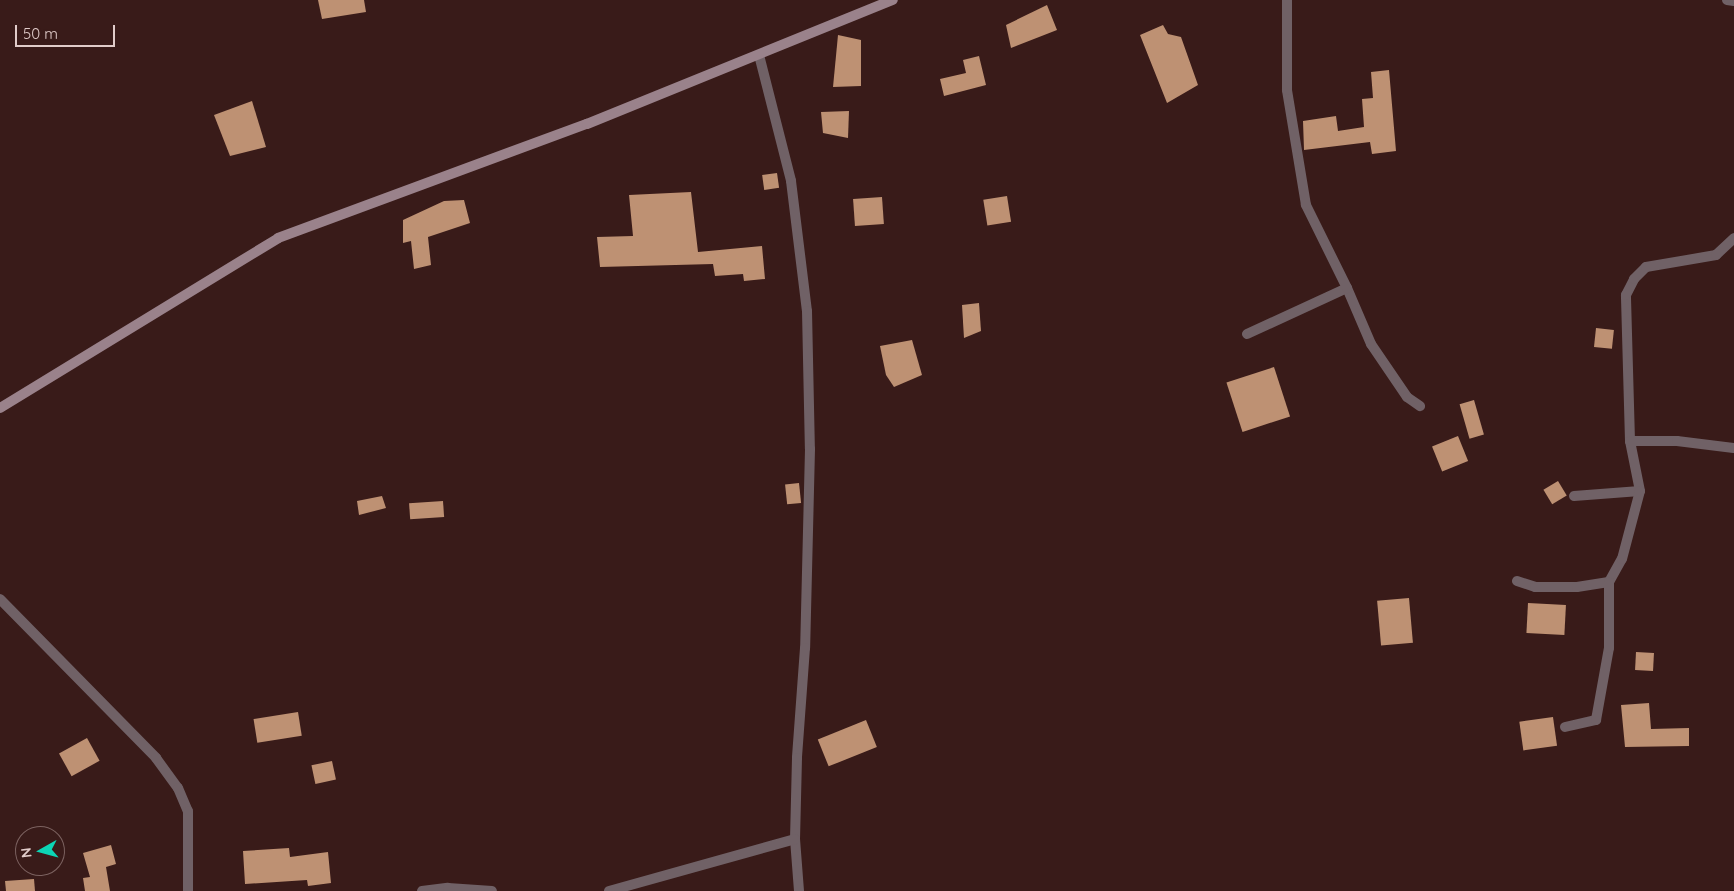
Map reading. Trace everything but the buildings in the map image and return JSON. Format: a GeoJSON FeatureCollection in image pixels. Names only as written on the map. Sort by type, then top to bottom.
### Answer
{"type":"FeatureCollection","features":[{"type":"Feature","properties":{"kind":"street"},"geometry":{"type":"LineString","coordinates":[[0,408],[278,238],[587,124],[893,0]]}},
{"type":"Feature","properties":{"kind":"street"},"geometry":{"type":"LineString","coordinates":[[1287,0],[1287,90],[1306,204],[1347,288],[1371,344],[1407,397],[1420,406]]}},
{"type":"Feature","properties":{"kind":"street"},"geometry":{"type":"LineString","coordinates":[[1727,0],[1734,2]]}},
{"type":"Feature","properties":{"kind":"street"},"geometry":{"type":"LineString","coordinates":[[759,55],[791,180],[807,311],[810,449],[805,648],[800,693],[796,839],[799,891]]}},
{"type":"Feature","properties":{"kind":"street"},"geometry":{"type":"LineString","coordinates":[[1565,727],[1596,720],[1609,648],[1609,582],[1622,559],[1640,491],[1630,441],[1626,296],[1630,287],[1646,267],[1716,255],[1734,238]]}},
{"type":"Feature","properties":{"kind":"street"},"geometry":{"type":"LineString","coordinates":[[1247,334],[1347,288]]}},
{"type":"Feature","properties":{"kind":"street"},"geometry":{"type":"LineString","coordinates":[[1630,441],[1677,441],[1734,448]]}},
{"type":"Feature","properties":{"kind":"street"},"geometry":{"type":"LineString","coordinates":[[1574,496],[1640,491]]}},
{"type":"Feature","properties":{"kind":"street"},"geometry":{"type":"LineString","coordinates":[[1517,581],[1535,586],[1577,587],[1609,582]]}},
{"type":"Feature","properties":{"kind":"street"},"geometry":{"type":"LineString","coordinates":[[0,599],[156,758],[178,788],[188,812],[188,891]]}},
{"type":"Feature","properties":{"kind":"street"},"geometry":{"type":"LineString","coordinates":[[609,891],[796,839]]}},
{"type":"Feature","properties":{"kind":"street"},"geometry":{"type":"LineString","coordinates":[[422,891],[448,888],[492,891]]}}]}
